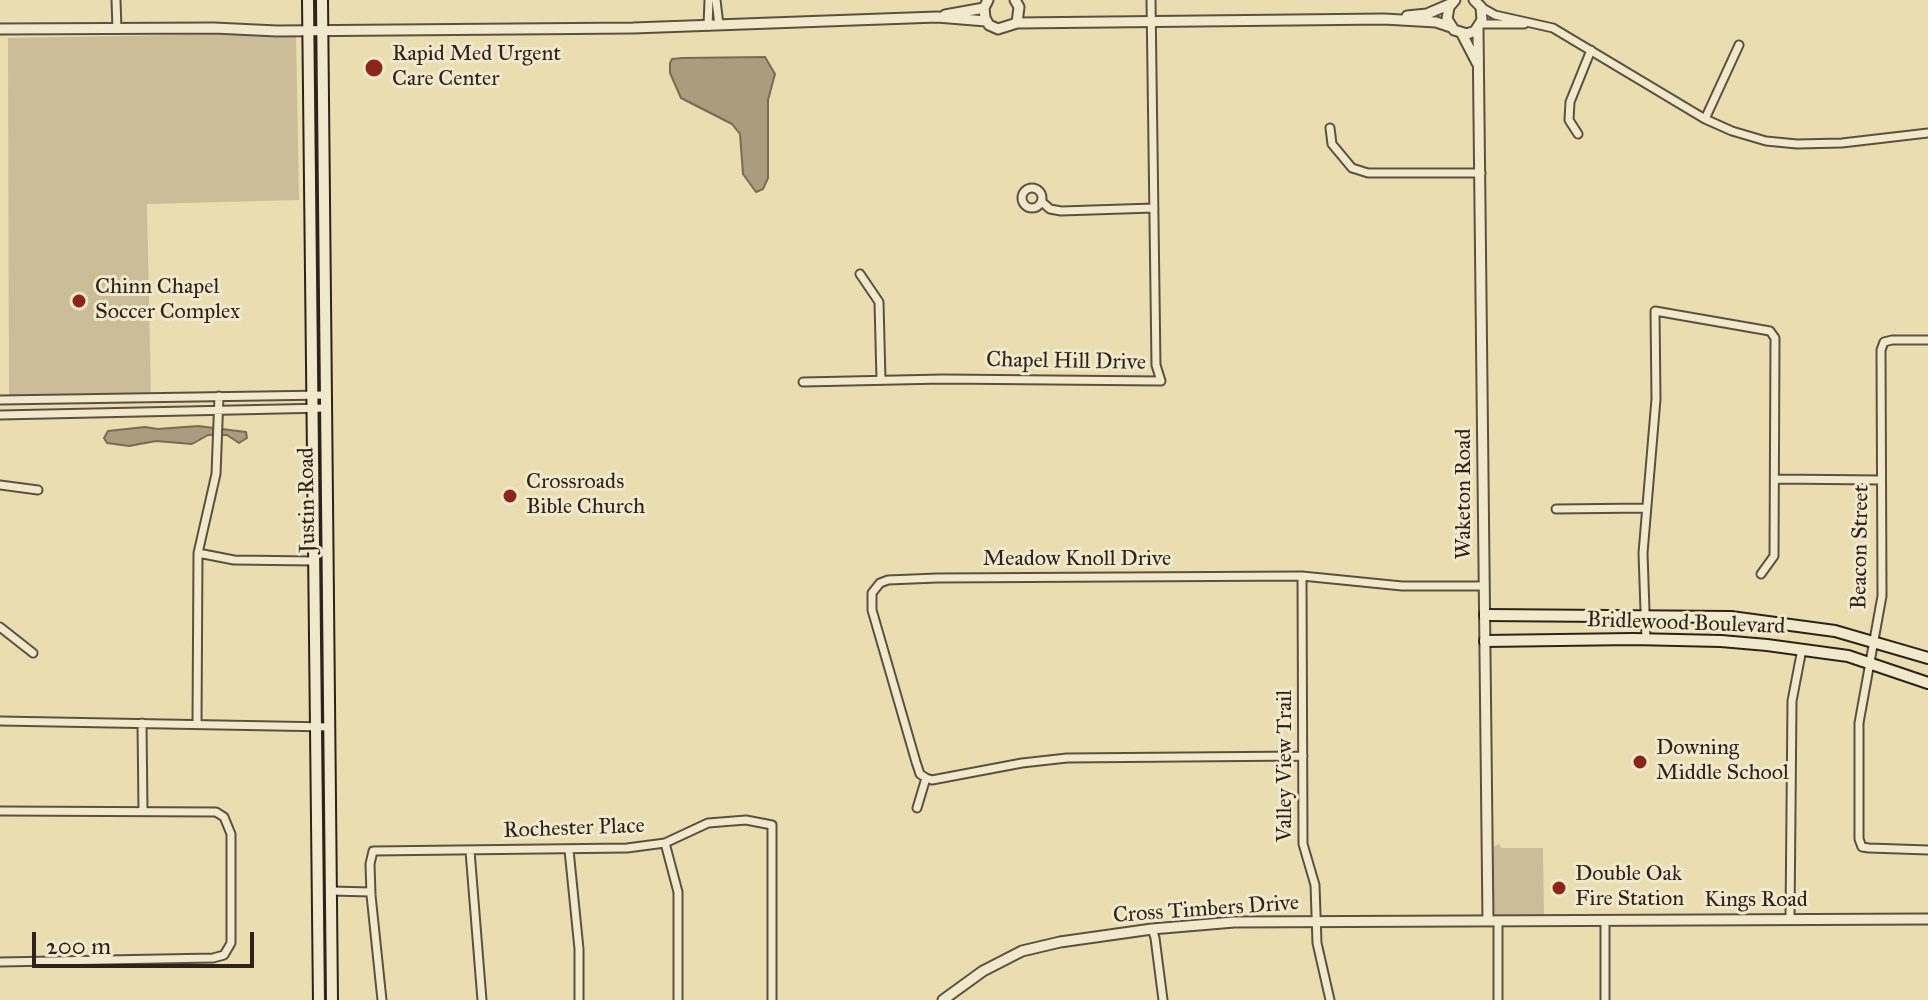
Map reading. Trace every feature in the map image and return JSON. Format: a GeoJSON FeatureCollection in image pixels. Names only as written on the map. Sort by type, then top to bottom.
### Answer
{"type":"FeatureCollection","features":[{"type":"Feature","properties":{"kind":"main road","name":"Justin Road"},"geometry":{"type":"LineString","coordinates":[[308,0],[319,1000]]}},
{"type":"Feature","properties":{"kind":"main road","name":"Justin Road"},"geometry":{"type":"LineString","coordinates":[[322,0],[332,1000]]}},
{"type":"Feature","properties":{"kind":"main road","name":"Bridlewood Boulevard"},"geometry":{"type":"LineString","coordinates":[[1485,615],[1731,617],[1835,631],[1928,658]]}},
{"type":"Feature","properties":{"kind":"main road","name":"Bridlewood Boulevard"},"geometry":{"type":"LineString","coordinates":[[1485,641],[1721,641],[1826,651],[1870,662],[1928,683]]}},
{"type":"Feature","properties":{"kind":"street"},"geometry":{"type":"LineString","coordinates":[[116,0],[117,29]]}},
{"type":"Feature","properties":{"kind":"street"},"geometry":{"type":"LineString","coordinates":[[709,0],[714,26]]}},
{"type":"Feature","properties":{"kind":"street"},"geometry":{"type":"LineString","coordinates":[[714,26],[716,0]]}},
{"type":"Feature","properties":{"kind":"street","name":"Chapel Hill Drive"},"geometry":{"type":"LineString","coordinates":[[803,382],[1161,381],[1156,365],[1151,0]]}},
{"type":"Feature","properties":{"kind":"street"},"geometry":{"type":"LineString","coordinates":[[1384,19],[1427,14],[1453,2]]}},
{"type":"Feature","properties":{"kind":"street"},"geometry":{"type":"LineString","coordinates":[[1451,27],[1446,15],[1453,2]]}},
{"type":"Feature","properties":{"kind":"street"},"geometry":{"type":"LineString","coordinates":[[1477,3],[1495,15],[1553,28],[1705,119],[1732,131],[1783,143],[1842,143],[1928,133]]}},
{"type":"Feature","properties":{"kind":"street","name":"Waketon Road"},"geometry":{"type":"LineString","coordinates":[[1477,3],[1483,16],[1479,26],[1483,586],[1493,921]]}},
{"type":"Feature","properties":{"kind":"street"},"geometry":{"type":"LineString","coordinates":[[937,17],[986,4],[986,21]]}},
{"type":"Feature","properties":{"kind":"street"},"geometry":{"type":"LineString","coordinates":[[1017,4],[1028,15],[1059,22]]}},
{"type":"Feature","properties":{"kind":"street"},"geometry":{"type":"LineString","coordinates":[[1017,4],[1017,23]]}},
{"type":"Feature","properties":{"kind":"street"},"geometry":{"type":"LineString","coordinates":[[0,29],[309,31],[714,26],[937,17],[986,21],[998,29],[1017,23],[1384,19],[1436,22],[1462,34],[1471,33],[1479,26],[1534,22]]}},
{"type":"Feature","properties":{"kind":"street","name":"Waketon Road"},"geometry":{"type":"LineString","coordinates":[[1462,34],[1479,66]]}},
{"type":"Feature","properties":{"kind":"street"},"geometry":{"type":"LineString","coordinates":[[1705,119],[1739,45]]}},
{"type":"Feature","properties":{"kind":"street"},"geometry":{"type":"LineString","coordinates":[[1578,134],[1569,120],[1570,102],[1591,50]]}},
{"type":"Feature","properties":{"kind":"street"},"geometry":{"type":"LineString","coordinates":[[1330,128],[1332,144],[1352,168],[1368,173],[1481,173]]}},
{"type":"Feature","properties":{"kind":"street"},"geometry":{"type":"LineString","coordinates":[[1042,202],[1050,209],[1061,211],[1154,208]]}},
{"type":"Feature","properties":{"kind":"street"},"geometry":{"type":"LineString","coordinates":[[860,274],[879,302],[881,380]]}},
{"type":"Feature","properties":{"kind":"street"},"geometry":{"type":"LineString","coordinates":[[1646,639],[1643,553],[1656,399],[1655,311],[1770,331],[1775,338],[1774,556],[1761,574]]}},
{"type":"Feature","properties":{"kind":"street","name":"Beacon Street"},"geometry":{"type":"LineString","coordinates":[[1928,340],[1884,342],[1881,357],[1882,596],[1859,723],[1859,839],[1862,847],[1928,850]]}},
{"type":"Feature","properties":{"kind":"street"},"geometry":{"type":"LineString","coordinates":[[0,400],[326,395]]}},
{"type":"Feature","properties":{"kind":"street"},"geometry":{"type":"LineString","coordinates":[[197,724],[198,553],[216,474],[219,396]]}},
{"type":"Feature","properties":{"kind":"street"},"geometry":{"type":"LineString","coordinates":[[0,415],[327,408]]}},
{"type":"Feature","properties":{"kind":"street"},"geometry":{"type":"LineString","coordinates":[[1776,479],[1880,480]]}},
{"type":"Feature","properties":{"kind":"street"},"geometry":{"type":"LineString","coordinates":[[0,485],[38,490]]}},
{"type":"Feature","properties":{"kind":"street"},"geometry":{"type":"LineString","coordinates":[[1556,509],[1646,508]]}},
{"type":"Feature","properties":{"kind":"street"},"geometry":{"type":"LineString","coordinates":[[198,553],[251,561],[314,561]]}},
{"type":"Feature","properties":{"kind":"street","name":"Meadow Knoll Drive"},"geometry":{"type":"LineString","coordinates":[[926,778],[920,774],[916,762],[872,610],[872,593],[880,583],[894,579],[1302,576],[1402,586],[1483,586]]}},
{"type":"Feature","properties":{"kind":"street","name":"Valley View Trail"},"geometry":{"type":"LineString","coordinates":[[1302,576],[1303,844],[1315,885],[1317,943],[1330,1000]]}},
{"type":"Feature","properties":{"kind":"street"},"geometry":{"type":"LineString","coordinates":[[0,627],[33,653]]}},
{"type":"Feature","properties":{"kind":"street"},"geometry":{"type":"LineString","coordinates":[[1790,919],[1792,701],[1802,649]]}},
{"type":"Feature","properties":{"kind":"street"},"geometry":{"type":"LineString","coordinates":[[0,721],[330,727]]}},
{"type":"Feature","properties":{"kind":"street"},"geometry":{"type":"LineString","coordinates":[[142,723],[143,811]]}},
{"type":"Feature","properties":{"kind":"street"},"geometry":{"type":"LineString","coordinates":[[917,808],[926,778],[932,780],[1011,765],[1067,758],[1303,756]]}},
{"type":"Feature","properties":{"kind":"street"},"geometry":{"type":"LineString","coordinates":[[0,811],[216,812],[224,817],[231,834],[231,943],[224,955],[213,958],[0,962]]}},
{"type":"Feature","properties":{"kind":"street","name":"Rochester Place"},"geometry":{"type":"LineString","coordinates":[[371,892],[373,851],[627,848],[665,843],[708,823],[746,820],[772,825],[772,1000]]}},
{"type":"Feature","properties":{"kind":"street"},"geometry":{"type":"LineString","coordinates":[[665,843],[678,892],[678,1000]]}},
{"type":"Feature","properties":{"kind":"street"},"geometry":{"type":"LineString","coordinates":[[569,850],[579,949],[579,1000]]}},
{"type":"Feature","properties":{"kind":"street"},"geometry":{"type":"LineString","coordinates":[[470,851],[482,1000]]}},
{"type":"Feature","properties":{"kind":"street"},"geometry":{"type":"LineString","coordinates":[[331,891],[371,892],[382,1000]]}},
{"type":"Feature","properties":{"kind":"street","name":"Kings Road"},"geometry":{"type":"LineString","coordinates":[[1493,921],[1928,919]]}},
{"type":"Feature","properties":{"kind":"street"},"geometry":{"type":"LineString","coordinates":[[1493,921],[1498,1000]]}},
{"type":"Feature","properties":{"kind":"street","name":"Cross Timbers Drive"},"geometry":{"type":"LineString","coordinates":[[943,1000],[983,971],[1022,951],[1060,942],[1152,929],[1234,922],[1493,921]]}},
{"type":"Feature","properties":{"kind":"street"},"geometry":{"type":"LineString","coordinates":[[1605,921],[1605,1000]]}},
{"type":"Feature","properties":{"kind":"street"},"geometry":{"type":"LineString","coordinates":[[1152,929],[1163,1000]]}},
{"type":"Feature","properties":{"kind":"shaded area","name":"Chinn Chapel Soccer Complex"},"geometry":{"type":"Polygon","coordinates":[[[296,33],[299,200],[147,204],[151,399],[9,401],[8,38],[296,33]]]}},
{"type":"Feature","properties":{"kind":"shaded area"},"geometry":{"type":"Polygon","coordinates":[[[765,57],[775,74],[768,100],[768,178],[763,189],[756,192],[743,174],[740,134],[732,124],[681,98],[670,73],[670,63],[672,59],[682,58],[765,57]]]}},
{"type":"Feature","properties":{"kind":"shaded area"},"geometry":{"type":"Polygon","coordinates":[[[198,426],[246,432],[247,438],[239,443],[227,435],[208,435],[192,444],[156,441],[129,446],[107,443],[104,438],[108,431],[198,426]]]}},
{"type":"Feature","properties":{"kind":"shaded area"},"geometry":{"type":"Polygon","coordinates":[[[1499,844],[1501,848],[1543,848],[1544,918],[1497,917],[1493,914],[1493,847],[1499,844]]]}},
{"type":"Feature","properties":{"kind":"place","name":"Rapid Med Urgent Care Center"},"geometry":{"type":"Point","coordinates":[374,68]}},
{"type":"Feature","properties":{"kind":"place","name":"Chinn Chapel Soccer Complex"},"geometry":{"type":"Point","coordinates":[79,301]}},
{"type":"Feature","properties":{"kind":"place","name":"Crossroads Bible Church"},"geometry":{"type":"Point","coordinates":[510,496]}},
{"type":"Feature","properties":{"kind":"place","name":"Downing Middle School"},"geometry":{"type":"Point","coordinates":[1640,762]}},
{"type":"Feature","properties":{"kind":"place","name":"Double Oak Fire Station"},"geometry":{"type":"Point","coordinates":[1559,888]}}]}
